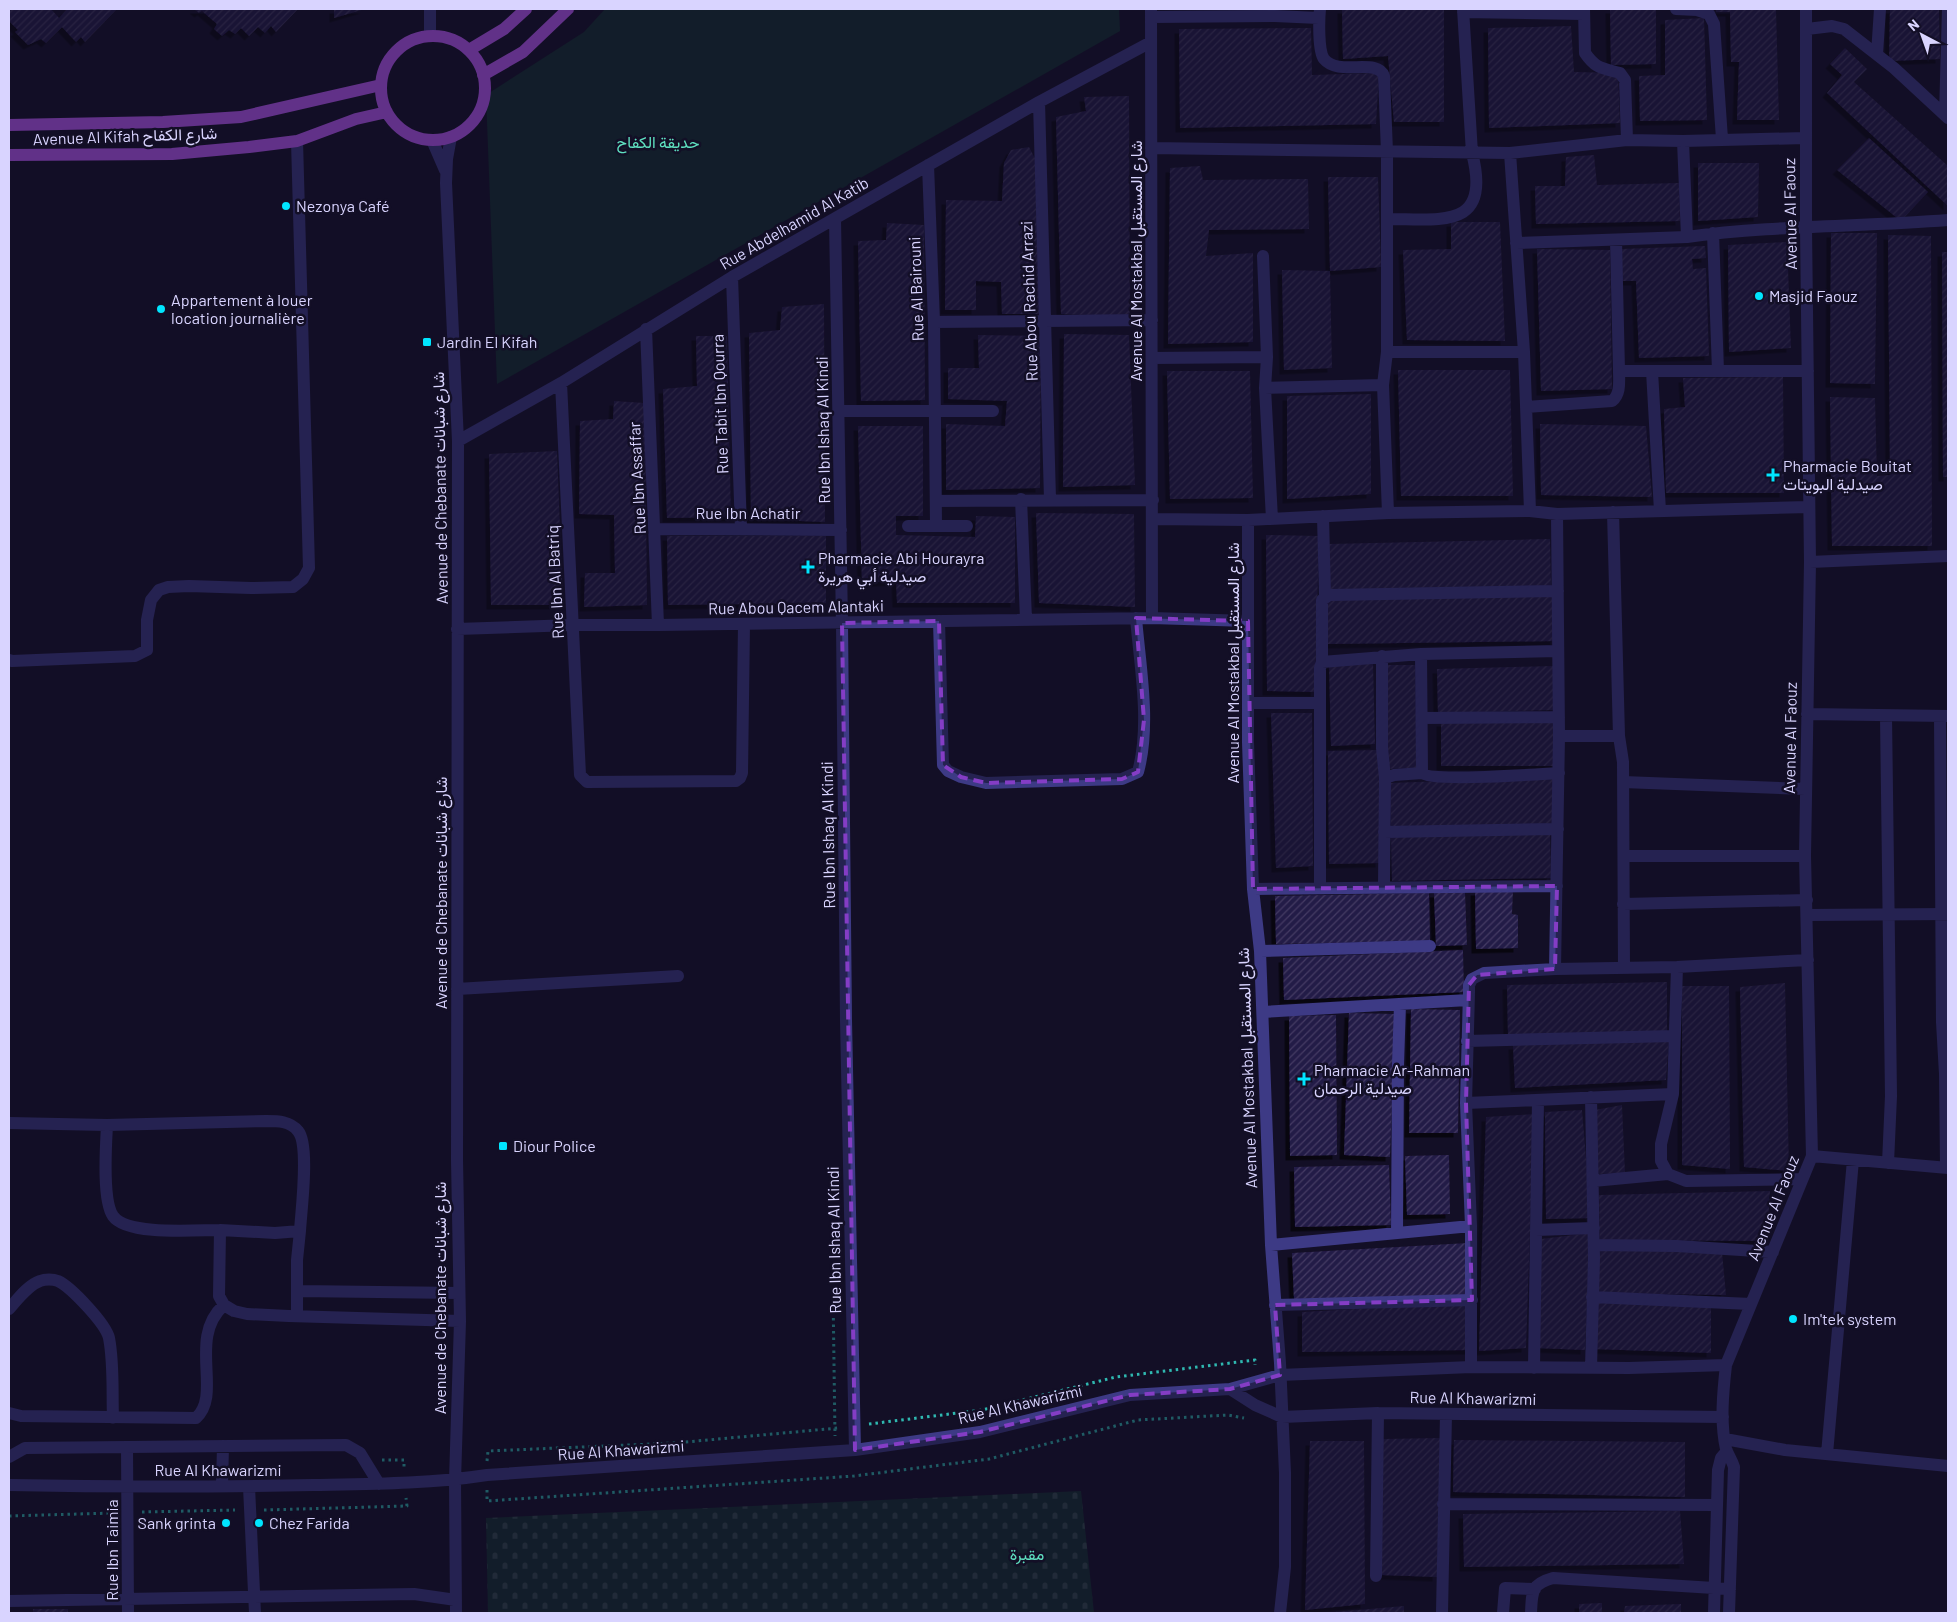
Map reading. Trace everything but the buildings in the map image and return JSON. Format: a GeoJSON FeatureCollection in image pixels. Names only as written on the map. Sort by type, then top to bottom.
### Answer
{"type":"FeatureCollection","features":[{"type":"Feature","properties":{"kind":"main road"},"geometry":{"type":"LineString","coordinates":[[469,50],[504,29],[526,9]]}},
{"type":"Feature","properties":{"kind":"main road"},"geometry":{"type":"LineString","coordinates":[[483,75],[523,52],[568,9]]}},
{"type":"Feature","properties":{"kind":"main road"},"geometry":{"type":"LineString","coordinates":[[430,36],[444,37],[457,42],[469,50],[478,61],[483,75],[485,92],[481,108],[472,122],[451,137],[432,140],[410,134],[397,125],[387,112],[382,98],[381,85],[384,70],[402,46],[415,39],[430,36]]}},
{"type":"Feature","properties":{"kind":"main road","name":"Avenue Al Kifah شارع الكفاح"},"geometry":{"type":"LineString","coordinates":[[9,125],[163,122],[241,117],[381,85]]}},
{"type":"Feature","properties":{"kind":"main road","name":"Avenue Al Kifah شارع الكفاح"},"geometry":{"type":"LineString","coordinates":[[9,155],[172,154],[297,141],[356,120],[387,112]]}},
{"type":"Feature","properties":{"kind":"street"},"geometry":{"type":"LineString","coordinates":[[430,9],[430,36]]}},
{"type":"Feature","properties":{"kind":"street"},"geometry":{"type":"LineString","coordinates":[[1676,9],[1697,10],[1709,14],[1714,24],[1722,140]]}},
{"type":"Feature","properties":{"kind":"street","name":"Avenue Al Faouz"},"geometry":{"type":"LineString","coordinates":[[1730,1613],[1734,1467],[1726,1445],[1723,1417],[1726,1365],[1812,1156],[1808,915],[1805,856],[1810,562],[1805,138],[1806,9]]}},
{"type":"Feature","properties":{"kind":"street"},"geometry":{"type":"LineString","coordinates":[[1877,54],[1880,9]]}},
{"type":"Feature","properties":{"kind":"street"},"geometry":{"type":"LineString","coordinates":[[1946,116],[1948,9]]}},
{"type":"Feature","properties":{"kind":"street"},"geometry":{"type":"LineString","coordinates":[[1387,219],[1446,218],[1465,212],[1477,192],[1477,173],[1472,153],[1463,10],[1584,12],[1585,53],[1602,70],[1620,73],[1625,80],[1627,140]]}},
{"type":"Feature","properties":{"kind":"street"},"geometry":{"type":"LineString","coordinates":[[1151,13],[1320,13],[1321,47],[1324,58],[1343,68],[1376,67],[1382,71],[1384,76],[1387,152],[1388,352],[1383,385],[1388,513]]}},
{"type":"Feature","properties":{"kind":"street","name":"Avenue Al Mostakbal شارع المستقبل"},"geometry":{"type":"LineString","coordinates":[[1151,13],[1152,618]]}},
{"type":"Feature","properties":{"kind":"street"},"geometry":{"type":"LineString","coordinates":[[1807,29],[1832,26],[1844,29],[1877,54],[1946,116]]}},
{"type":"Feature","properties":{"kind":"street","name":"Rue Abdelhamid Al Katib"},"geometry":{"type":"LineString","coordinates":[[458,441],[561,383],[732,277],[1039,102],[1151,42]]}},
{"type":"Feature","properties":{"kind":"street","name":"Rue Abou Rachid Arrazi"},"geometry":{"type":"LineString","coordinates":[[1039,102],[1050,499]]}},
{"type":"Feature","properties":{"kind":"street","name":"Avenue de Chebanate شارع شبانات"},"geometry":{"type":"LineString","coordinates":[[451,137],[446,172],[458,441],[457,1160],[460,1321],[454,1480],[456,1607]]}},
{"type":"Feature","properties":{"kind":"street"},"geometry":{"type":"LineString","coordinates":[[1151,148],[1510,153],[1627,140],[1683,141],[1805,138]]}},
{"type":"Feature","properties":{"kind":"street","name":"Avenue de Chebanate شارع شبانات"},"geometry":{"type":"LineString","coordinates":[[432,140],[446,172]]}},
{"type":"Feature","properties":{"kind":"street"},"geometry":{"type":"LineString","coordinates":[[9,660],[135,656],[146,650],[147,620],[151,600],[159,590],[168,587],[189,586],[293,587],[303,579],[309,568],[297,141]]}},
{"type":"Feature","properties":{"kind":"street"},"geometry":{"type":"LineString","coordinates":[[1683,141],[1687,237]]}},
{"type":"Feature","properties":{"kind":"street"},"geometry":{"type":"LineString","coordinates":[[1510,153],[1524,352],[1530,511]]}},
{"type":"Feature","properties":{"kind":"street","name":"Rue Al Bairouni"},"geometry":{"type":"LineString","coordinates":[[928,165],[934,322],[936,525]]}},
{"type":"Feature","properties":{"kind":"street","name":"Rue Ibn Ishaq Al Kindi"},"geometry":{"type":"LineString","coordinates":[[835,219],[841,530],[846,1030],[855,1450]]}},
{"type":"Feature","properties":{"kind":"street"},"geometry":{"type":"LineString","coordinates":[[1516,243],[1687,237],[1948,220]]}},
{"type":"Feature","properties":{"kind":"street"},"geometry":{"type":"LineString","coordinates":[[1713,234],[1718,371]]}},
{"type":"Feature","properties":{"kind":"street"},"geometry":{"type":"LineString","coordinates":[[1526,407],[1612,401],[1616,398],[1619,392],[1619,371],[1616,240]]}},
{"type":"Feature","properties":{"kind":"street"},"geometry":{"type":"LineString","coordinates":[[1263,256],[1267,357],[1265,388],[1272,519]]}},
{"type":"Feature","properties":{"kind":"street","name":"Rue Tabit Ibn Qourra"},"geometry":{"type":"LineString","coordinates":[[732,277],[741,529]]}},
{"type":"Feature","properties":{"kind":"street"},"geometry":{"type":"LineString","coordinates":[[934,322],[1152,320]]}},
{"type":"Feature","properties":{"kind":"street","name":"Rue Ibn Assaffar"},"geometry":{"type":"LineString","coordinates":[[646,329],[656,529],[658,625]]}},
{"type":"Feature","properties":{"kind":"street"},"geometry":{"type":"LineString","coordinates":[[1388,352],[1524,352]]}},
{"type":"Feature","properties":{"kind":"street"},"geometry":{"type":"LineString","coordinates":[[1152,358],[1267,357]]}},
{"type":"Feature","properties":{"kind":"street"},"geometry":{"type":"LineString","coordinates":[[1619,371],[1808,371]]}},
{"type":"Feature","properties":{"kind":"street"},"geometry":{"type":"LineString","coordinates":[[1652,371],[1660,511]]}},
{"type":"Feature","properties":{"kind":"street","name":"Rue Ibn Al Batriq"},"geometry":{"type":"LineString","coordinates":[[561,383],[580,775],[582,779],[586,782],[736,781],[740,778],[742,773],[744,624]]}},
{"type":"Feature","properties":{"kind":"street"},"geometry":{"type":"LineString","coordinates":[[1265,388],[1383,385]]}},
{"type":"Feature","properties":{"kind":"street"},"geometry":{"type":"LineString","coordinates":[[839,411],[993,411]]}},
{"type":"Feature","properties":{"kind":"street"},"geometry":{"type":"LineString","coordinates":[[936,500],[1153,500]]}},
{"type":"Feature","properties":{"kind":"street"},"geometry":{"type":"LineString","coordinates":[[1021,500],[1026,619]]}},
{"type":"Feature","properties":{"kind":"street"},"geometry":{"type":"LineString","coordinates":[[1152,519],[1248,520],[1388,513],[1530,511],[1557,514],[1810,508]]}},
{"type":"Feature","properties":{"kind":"street"},"geometry":{"type":"LineString","coordinates":[[1613,512],[1620,736],[1624,762],[1624,968]]}},
{"type":"Feature","properties":{"kind":"street"},"geometry":{"type":"LineString","coordinates":[[1556,969],[1559,773],[1557,514]]}},
{"type":"Feature","properties":{"kind":"street"},"geometry":{"type":"LineString","coordinates":[[1320,888],[1320,668],[1322,662],[1322,600],[1324,596],[1323,516]]}},
{"type":"Feature","properties":{"kind":"street","name":"Avenue Al Mostakbal شارع المستقبل"},"geometry":{"type":"LineString","coordinates":[[1248,520],[1248,703],[1253,888],[1260,951],[1270,1245],[1285,1473],[1285,1567],[1280,1613]]}},
{"type":"Feature","properties":{"kind":"street"},"geometry":{"type":"LineString","coordinates":[[908,526],[967,526]]}},
{"type":"Feature","properties":{"kind":"street","name":"Rue Ibn Achatir"},"geometry":{"type":"LineString","coordinates":[[656,529],[841,530]]}},
{"type":"Feature","properties":{"kind":"street"},"geometry":{"type":"LineString","coordinates":[[1810,562],[1948,556]]}},
{"type":"Feature","properties":{"kind":"street"},"geometry":{"type":"LineString","coordinates":[[1324,596],[1558,591]]}},
{"type":"Feature","properties":{"kind":"street"},"geometry":{"type":"LineString","coordinates":[[939,621],[943,765],[948,771],[961,777],[986,783],[1122,780],[1138,772],[1143,752],[1144,720],[1136,618],[1248,621]]}},
{"type":"Feature","properties":{"kind":"street","name":"Rue Abou Qacem Alantaki"},"geometry":{"type":"LineString","coordinates":[[457,629],[573,625],[1136,618]]}},
{"type":"Feature","properties":{"kind":"street"},"geometry":{"type":"LineString","coordinates":[[1322,662],[1421,654],[1558,651]]}},
{"type":"Feature","properties":{"kind":"street"},"geometry":{"type":"LineString","coordinates":[[1421,654],[1422,773]]}},
{"type":"Feature","properties":{"kind":"street"},"geometry":{"type":"LineString","coordinates":[[1382,656],[1382,748],[1385,778],[1384,887]]}},
{"type":"Feature","properties":{"kind":"street"},"geometry":{"type":"LineString","coordinates":[[1248,703],[1320,703]]}},
{"type":"Feature","properties":{"kind":"street"},"geometry":{"type":"LineString","coordinates":[[1806,714],[1944,716],[1945,914],[1942,1022],[1946,1074],[1947,1168],[1812,1156]]}},
{"type":"Feature","properties":{"kind":"street"},"geometry":{"type":"LineString","coordinates":[[1886,716],[1890,1096],[1890,1153],[1888,1163]]}},
{"type":"Feature","properties":{"kind":"street"},"geometry":{"type":"LineString","coordinates":[[1422,718],[1559,717]]}},
{"type":"Feature","properties":{"kind":"street"},"geometry":{"type":"LineString","coordinates":[[1559,736],[1620,736]]}},
{"type":"Feature","properties":{"kind":"street"},"geometry":{"type":"LineString","coordinates":[[1385,778],[1394,775],[1422,773],[1426,777],[1559,773]]}},
{"type":"Feature","properties":{"kind":"street"},"geometry":{"type":"LineString","coordinates":[[1623,782],[1805,789]]}},
{"type":"Feature","properties":{"kind":"street"},"geometry":{"type":"LineString","coordinates":[[1384,832],[1558,829]]}},
{"type":"Feature","properties":{"kind":"street"},"geometry":{"type":"LineString","coordinates":[[1624,856],[1805,856]]}},
{"type":"Feature","properties":{"kind":"street"},"geometry":{"type":"LineString","coordinates":[[1253,888],[1557,886]]}},
{"type":"Feature","properties":{"kind":"street"},"geometry":{"type":"LineString","coordinates":[[1623,904],[1807,900]]}},
{"type":"Feature","properties":{"kind":"street"},"geometry":{"type":"LineString","coordinates":[[1808,915],[1945,914]]}},
{"type":"Feature","properties":{"kind":"street"},"geometry":{"type":"LineString","coordinates":[[1260,951],[1430,946]]}},
{"type":"Feature","properties":{"kind":"street"},"geometry":{"type":"LineString","coordinates":[[1471,1367],[1471,1226],[1466,1103],[1469,985],[1477,975],[1556,969],[1808,960]]}},
{"type":"Feature","properties":{"kind":"street"},"geometry":{"type":"LineString","coordinates":[[1668,1174],[1661,1161],[1660,1144],[1673,1094],[1676,966]]}},
{"type":"Feature","properties":{"kind":"street"},"geometry":{"type":"LineString","coordinates":[[457,989],[678,976]]}},
{"type":"Feature","properties":{"kind":"street"},"geometry":{"type":"LineString","coordinates":[[1263,1012],[1468,1000]]}},
{"type":"Feature","properties":{"kind":"street"},"geometry":{"type":"LineString","coordinates":[[1397,1233],[1400,1004]]}},
{"type":"Feature","properties":{"kind":"street"},"geometry":{"type":"LineString","coordinates":[[1468,1041],[1674,1036]]}},
{"type":"Feature","properties":{"kind":"street"},"geometry":{"type":"LineString","coordinates":[[1466,1103],[1673,1094]]}},
{"type":"Feature","properties":{"kind":"street"},"geometry":{"type":"LineString","coordinates":[[1591,1097],[1594,1182],[1591,1368]]}},
{"type":"Feature","properties":{"kind":"street"},"geometry":{"type":"LineString","coordinates":[[1534,1368],[1538,1100]]}},
{"type":"Feature","properties":{"kind":"street"},"geometry":{"type":"LineString","coordinates":[[9,1123],[107,1125],[284,1121],[293,1126],[300,1132],[305,1147],[297,1260],[297,1316]]}},
{"type":"Feature","properties":{"kind":"street"},"geometry":{"type":"LineString","coordinates":[[107,1125],[105,1154],[108,1206],[113,1217],[122,1224],[143,1230],[300,1232]]}},
{"type":"Feature","properties":{"kind":"street"},"geometry":{"type":"LineString","coordinates":[[1828,1454],[1853,1160]]}},
{"type":"Feature","properties":{"kind":"street"},"geometry":{"type":"LineString","coordinates":[[1594,1182],[1668,1174],[1686,1181],[1802,1179]]}},
{"type":"Feature","properties":{"kind":"street"},"geometry":{"type":"LineString","coordinates":[[1270,1245],[1471,1226]]}},
{"type":"Feature","properties":{"kind":"street"},"geometry":{"type":"LineString","coordinates":[[1536,1230],[1594,1228]]}},
{"type":"Feature","properties":{"kind":"street"},"geometry":{"type":"LineString","coordinates":[[220,1230],[219,1296],[224,1305],[234,1311],[247,1314],[460,1321]]}},
{"type":"Feature","properties":{"kind":"street"},"geometry":{"type":"LineString","coordinates":[[1594,1245],[1678,1246],[1772,1252]]}},
{"type":"Feature","properties":{"kind":"street"},"geometry":{"type":"LineString","coordinates":[[9,1309],[29,1288],[39,1281],[48,1279],[58,1281],[88,1307],[101,1322],[109,1336],[113,1418]]}},
{"type":"Feature","properties":{"kind":"street"},"geometry":{"type":"LineString","coordinates":[[298,1292],[459,1294]]}},
{"type":"Feature","properties":{"kind":"street"},"geometry":{"type":"LineString","coordinates":[[1592,1297],[1752,1304]]}},
{"type":"Feature","properties":{"kind":"street"},"geometry":{"type":"LineString","coordinates":[[1275,1304],[1472,1300]]}},
{"type":"Feature","properties":{"kind":"street"},"geometry":{"type":"LineString","coordinates":[[9,1413],[21,1416],[196,1418],[202,1413],[205,1406],[208,1327],[224,1305]]}},
{"type":"Feature","properties":{"kind":"street","name":"Rue Al Khawarizmi"},"geometry":{"type":"LineString","coordinates":[[9,1485],[249,1487],[454,1480],[487,1475],[855,1450],[980,1432],[1130,1395],[1230,1389],[1280,1375],[1471,1367],[1591,1368],[1726,1365]]}},
{"type":"Feature","properties":{"kind":"street","name":"Rue Al Khawarizmi"},"geometry":{"type":"LineString","coordinates":[[1230,1389],[1255,1405],[1282,1417],[1378,1413],[1723,1417]]}},
{"type":"Feature","properties":{"kind":"street"},"geometry":{"type":"LineString","coordinates":[[1376,1576],[1378,1413]]}},
{"type":"Feature","properties":{"kind":"street"},"geometry":{"type":"LineString","coordinates":[[1442,1613],[1446,1414]]}},
{"type":"Feature","properties":{"kind":"street"},"geometry":{"type":"LineString","coordinates":[[9,1457],[25,1448],[346,1445],[360,1453],[379,1484]]}},
{"type":"Feature","properties":{"kind":"street"},"geometry":{"type":"LineString","coordinates":[[1726,1445],[1948,1466]]}},
{"type":"Feature","properties":{"kind":"street","name":"Avenue Al Faouz"},"geometry":{"type":"LineString","coordinates":[[1714,1613],[1718,1464],[1726,1445]]}},
{"type":"Feature","properties":{"kind":"street"},"geometry":{"type":"LineString","coordinates":[[222,1486],[223,1446]]}},
{"type":"Feature","properties":{"kind":"street","name":"Rue Ibn Taimia"},"geometry":{"type":"LineString","coordinates":[[127,1447],[128,1613]]}},
{"type":"Feature","properties":{"kind":"street"},"geometry":{"type":"LineString","coordinates":[[249,1487],[255,1613]]}},
{"type":"Feature","properties":{"kind":"street"},"geometry":{"type":"LineString","coordinates":[[1443,1504],[1717,1505]]}},
{"type":"Feature","properties":{"kind":"street"},"geometry":{"type":"LineString","coordinates":[[1531,1613],[1535,1589],[1541,1581],[1553,1578],[1730,1589]]}},
{"type":"Feature","properties":{"kind":"street"},"geometry":{"type":"LineString","coordinates":[[1503,1613],[1505,1588],[1535,1589]]}},
{"type":"Feature","properties":{"kind":"street"},"geometry":{"type":"LineString","coordinates":[[9,1601],[414,1594],[456,1607]]}},
{"type":"Feature","properties":{"kind":"path"},"geometry":{"type":"LineString","coordinates":[[487,1475],[488,1451],[675,1442],[854,1426],[982,1410],[1116,1377],[1255,1360],[1255,1381]]}},
{"type":"Feature","properties":{"kind":"highlighted area"},"geometry":{"type":"Polygon","coordinates":[[[1136,618],[1248,621],[1253,889],[1557,886],[1555,969],[1477,975],[1469,985],[1466,1103],[1472,1300],[1275,1305],[1280,1375],[1230,1389],[1130,1395],[980,1432],[855,1450],[842,623],[939,621],[943,765],[961,777],[986,783],[1122,779],[1138,772],[1144,720],[1136,618]]]}},
{"type":"Feature","properties":{"kind":"green space","name":"حديقة الكفاح"},"geometry":{"type":"Polygon","coordinates":[[[605,9],[1119,9],[1120,31],[497,384],[486,95],[584,32],[605,9]]]}},
{"type":"Feature","properties":{"kind":"green space","name":"مقبرة"},"geometry":{"type":"Polygon","coordinates":[[[1081,1491],[1094,1613],[488,1613],[486,1518],[1081,1491]]]}},
{"type":"Feature","properties":{"kind":"place","name":"Nezonya Café"},"geometry":{"type":"Point","coordinates":[286,206]}},
{"type":"Feature","properties":{"kind":"place","name":"Masjid Faouz"},"geometry":{"type":"Point","coordinates":[1759,296]}},
{"type":"Feature","properties":{"kind":"place","name":"Appartement à louer location journalière"},"geometry":{"type":"Point","coordinates":[161,309]}},
{"type":"Feature","properties":{"kind":"place","name":"Jardin El Kifah"},"geometry":{"type":"Point","coordinates":[427,342]}},
{"type":"Feature","properties":{"kind":"place","name":"Pharmacie Bouitat صيدلية البويتات"},"geometry":{"type":"Point","coordinates":[1773,475]}},
{"type":"Feature","properties":{"kind":"place","name":"Pharmacie Abi Hourayra صيدلية أبي هريرة"},"geometry":{"type":"Point","coordinates":[808,567]}},
{"type":"Feature","properties":{"kind":"place","name":"Pharmacie Ar-Rahman صيدلية الرحمان"},"geometry":{"type":"Point","coordinates":[1304,1079]}},
{"type":"Feature","properties":{"kind":"place","name":"Diour Police"},"geometry":{"type":"Point","coordinates":[503,1146]}},
{"type":"Feature","properties":{"kind":"place","name":"Im'tek system"},"geometry":{"type":"Point","coordinates":[1793,1319]}},
{"type":"Feature","properties":{"kind":"place","name":"Sank grinta"},"geometry":{"type":"Point","coordinates":[226,1523]}},
{"type":"Feature","properties":{"kind":"place","name":"Chez Farida"},"geometry":{"type":"Point","coordinates":[259,1523]}}]}
